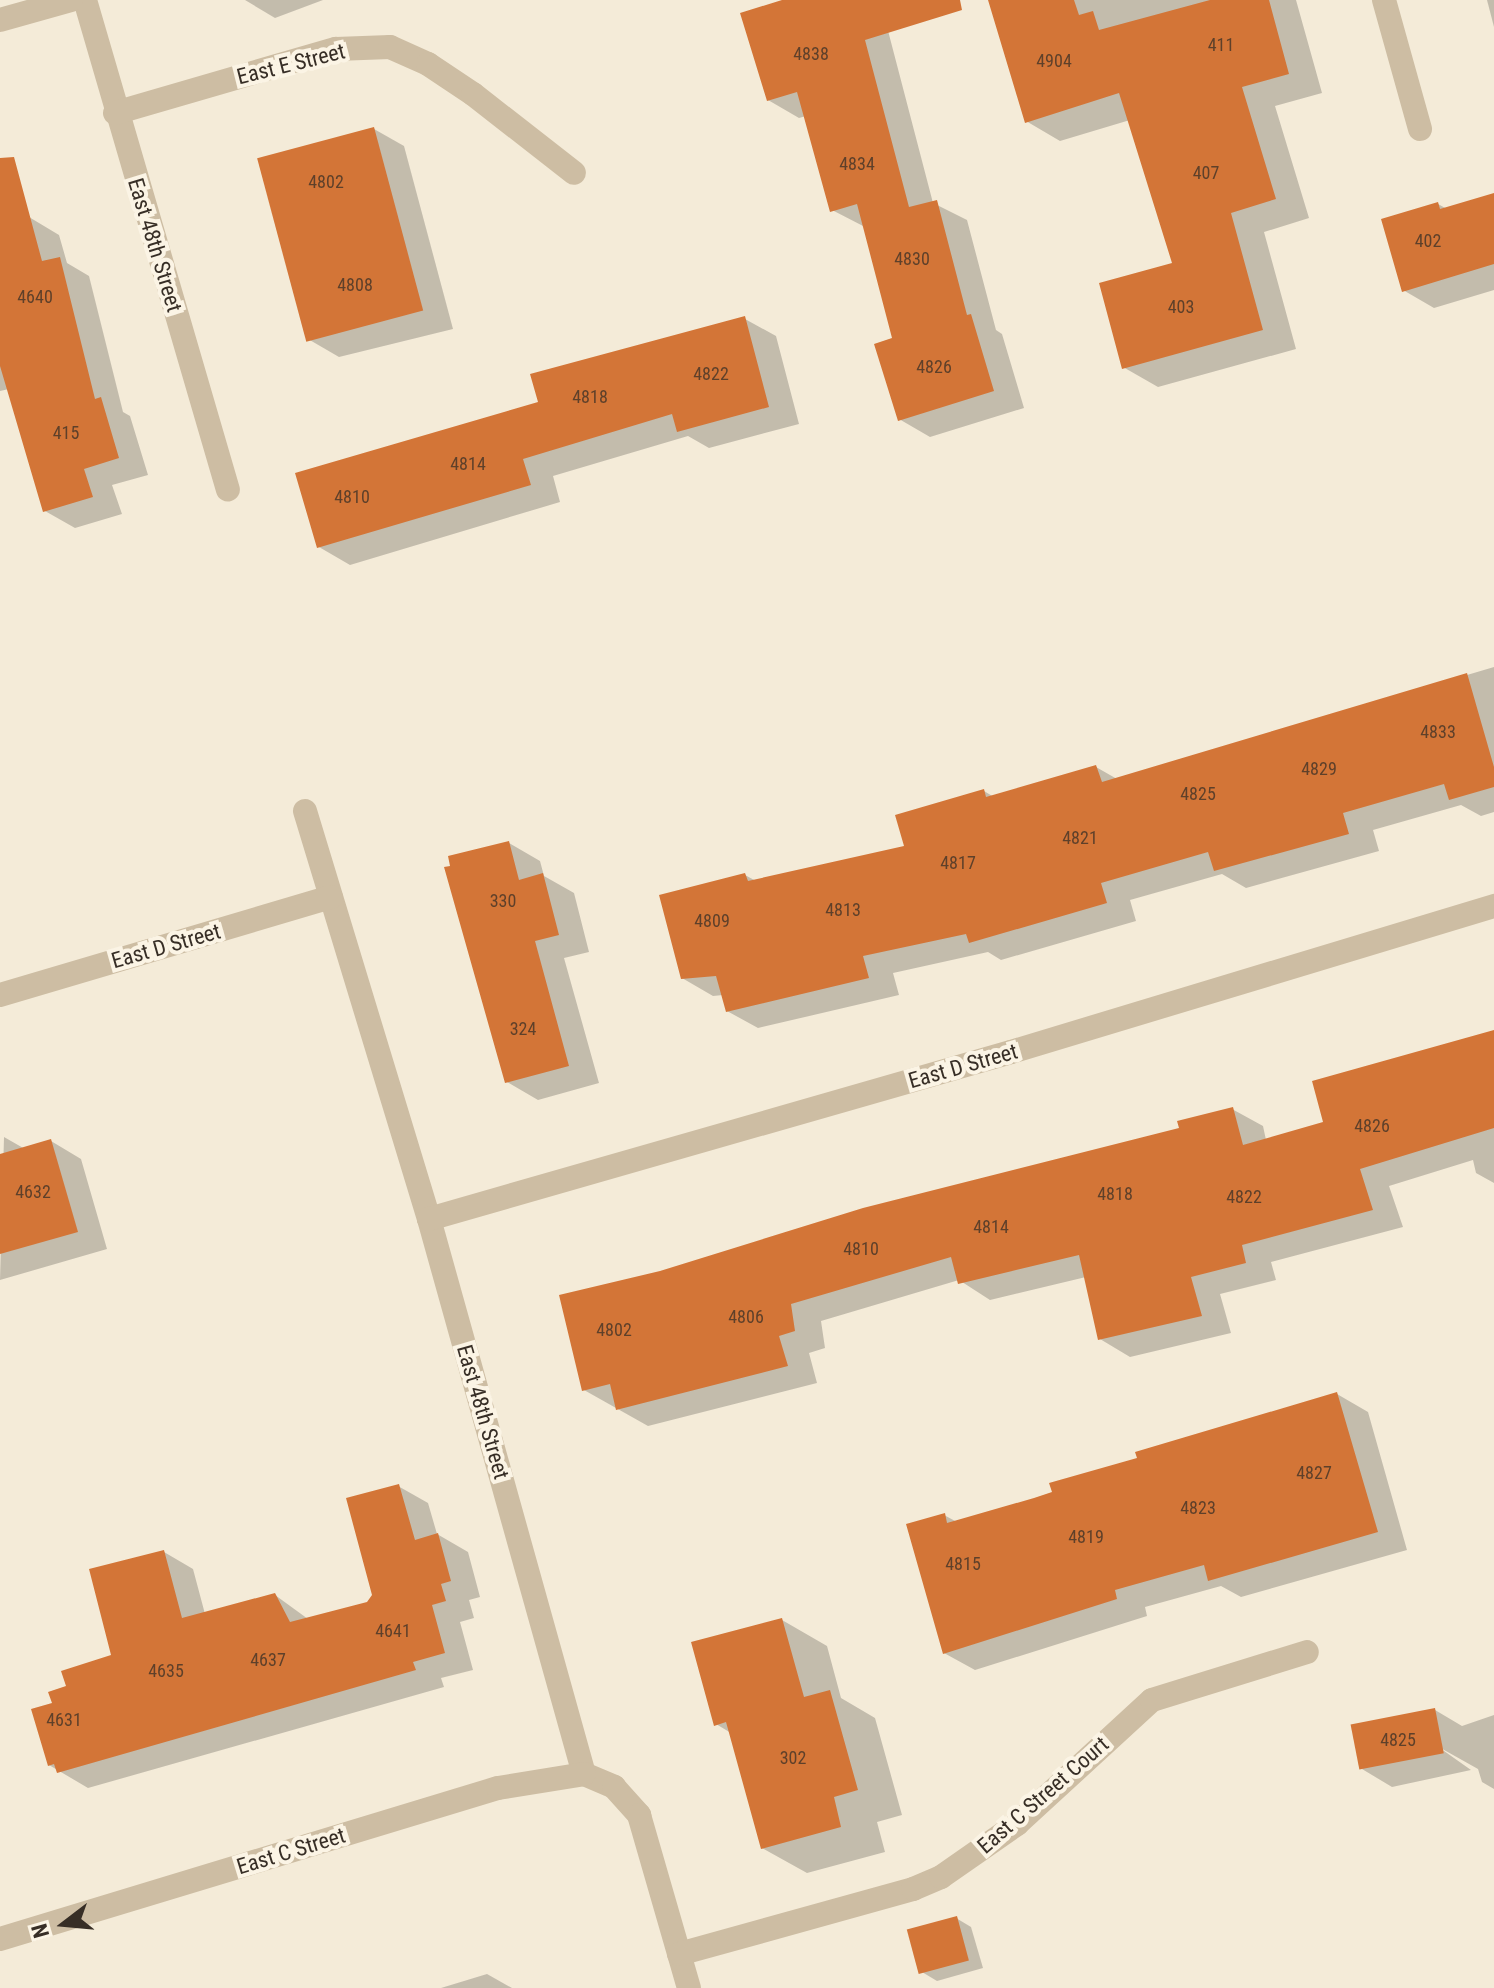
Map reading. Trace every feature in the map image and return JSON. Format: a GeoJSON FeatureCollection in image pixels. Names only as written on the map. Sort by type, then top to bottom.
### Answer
{"type":"FeatureCollection","features":[{"type":"Feature","properties":{"kind":"street"},"geometry":{"type":"LineString","coordinates":[[0,20],[71,0]]}},
{"type":"Feature","properties":{"kind":"street","name":"East 48th Street"},"geometry":{"type":"LineString","coordinates":[[85,0],[115,113],[228,490]]}},
{"type":"Feature","properties":{"kind":"street"},"geometry":{"type":"LineString","coordinates":[[1384,0],[1420,129]]}},
{"type":"Feature","properties":{"kind":"street","name":"East E Street"},"geometry":{"type":"LineString","coordinates":[[115,113],[336,49],[390,47],[462,86],[574,173]]}},
{"type":"Feature","properties":{"kind":"street","name":"East 48th Street"},"geometry":{"type":"LineString","coordinates":[[305,811],[429,1219],[584,1774]]}},
{"type":"Feature","properties":{"kind":"street","name":"East D Street"},"geometry":{"type":"LineString","coordinates":[[0,995],[331,897]]}},
{"type":"Feature","properties":{"kind":"street","name":"East D Street"},"geometry":{"type":"LineString","coordinates":[[429,1219],[1011,1052],[1494,906]]}},
{"type":"Feature","properties":{"kind":"street","name":"East C Street Court"},"geometry":{"type":"LineString","coordinates":[[679,1954],[913,1889],[941,1877],[1017,1824],[1152,1700],[1307,1652]]}},
{"type":"Feature","properties":{"kind":"street"},"geometry":{"type":"LineString","coordinates":[[584,1774],[614,1787],[639,1815],[689,1988]]}},
{"type":"Feature","properties":{"kind":"street","name":"East C Street"},"geometry":{"type":"LineString","coordinates":[[0,1939],[498,1788],[584,1774]]}},
{"type":"Feature","properties":{"kind":"building"},"geometry":{"type":"Polygon","coordinates":[[[782,0],[960,0],[962,10],[865,40],[909,207],[937,200],[967,315],[971,314],[994,391],[898,421],[874,344],[892,338],[857,204],[830,212],[797,92],[767,101],[740,13],[782,0]]]}},
{"type":"Feature","properties":{"kind":"building"},"geometry":{"type":"Polygon","coordinates":[[[988,0],[1074,0],[1079,15],[1093,11],[1099,30],[1210,0],[1269,0],[1289,74],[1242,87],[1276,199],[1231,213],[1263,330],[1122,369],[1099,283],[1172,263],[1119,93],[1025,123],[988,0]]]}},
{"type":"Feature","properties":{"kind":"building"},"geometry":{"type":"Polygon","coordinates":[[[374,127],[423,311],[306,342],[257,158],[374,127]]]}},
{"type":"Feature","properties":{"kind":"building"},"geometry":{"type":"Polygon","coordinates":[[[14,157],[42,261],[60,257],[95,399],[101,397],[119,458],[84,469],[93,497],[43,512],[0,366],[0,158],[14,157]]]}},
{"type":"Feature","properties":{"kind":"building"},"geometry":{"type":"Polygon","coordinates":[[[1494,193],[1494,264],[1402,292],[1381,219],[1438,202],[1440,209],[1494,193]]]}},
{"type":"Feature","properties":{"kind":"building"},"geometry":{"type":"Polygon","coordinates":[[[745,316],[769,407],[677,432],[672,414],[523,459],[531,485],[317,548],[295,473],[538,402],[530,374],[745,316]]]}},
{"type":"Feature","properties":{"kind":"building"},"geometry":{"type":"Polygon","coordinates":[[[1467,673],[1494,767],[1494,787],[1449,800],[1444,784],[1343,813],[1349,834],[1214,871],[1208,852],[1101,883],[1107,903],[969,943],[966,934],[863,956],[869,978],[726,1012],[716,976],[681,979],[659,895],[745,873],[748,881],[904,846],[895,815],[984,789],[986,797],[1096,765],[1102,782],[1467,673]]]}},
{"type":"Feature","properties":{"kind":"building"},"geometry":{"type":"Polygon","coordinates":[[[509,841],[519,880],[543,873],[559,935],[535,941],[569,1066],[505,1083],[444,867],[450,866],[448,856],[509,841]]]}},
{"type":"Feature","properties":{"kind":"building"},"geometry":{"type":"Polygon","coordinates":[[[1494,1030],[1494,1128],[1360,1169],[1373,1210],[1242,1245],[1246,1263],[1191,1277],[1202,1316],[1098,1340],[1079,1255],[958,1284],[951,1257],[791,1304],[795,1331],[779,1336],[788,1366],[616,1410],[610,1384],[582,1391],[559,1295],[660,1271],[863,1208],[1179,1128],[1177,1121],[1233,1107],[1243,1145],[1323,1122],[1312,1081],[1494,1030]]]}},
{"type":"Feature","properties":{"kind":"building"},"geometry":{"type":"Polygon","coordinates":[[[51,1139],[78,1232],[0,1254],[0,1154],[51,1139]]]}},
{"type":"Feature","properties":{"kind":"building"},"geometry":{"type":"Polygon","coordinates":[[[1337,1392],[1378,1532],[1208,1581],[1204,1565],[1115,1590],[1117,1599],[943,1654],[906,1524],[945,1513],[947,1523],[1034,1498],[1052,1492],[1049,1483],[1137,1458],[1135,1452],[1337,1392]]]}},
{"type":"Feature","properties":{"kind":"building"},"geometry":{"type":"Polygon","coordinates":[[[399,1484],[415,1540],[438,1533],[451,1581],[441,1584],[446,1601],[432,1605],[445,1653],[413,1662],[416,1670],[57,1773],[54,1764],[48,1766],[31,1709],[52,1703],[48,1692],[66,1686],[61,1671],[111,1655],[89,1569],[164,1550],[182,1618],[275,1593],[290,1622],[367,1602],[372,1595],[346,1498],[399,1484]]]}},
{"type":"Feature","properties":{"kind":"building"},"geometry":{"type":"Polygon","coordinates":[[[782,1618],[804,1697],[830,1690],[858,1790],[834,1797],[841,1827],[761,1849],[726,1722],[714,1726],[691,1642],[782,1618]]]}},
{"type":"Feature","properties":{"kind":"building"},"geometry":{"type":"Polygon","coordinates":[[[1435,1708],[1444,1753],[1359,1770],[1351,1724],[1435,1708]]]}},
{"type":"Feature","properties":{"kind":"building"},"geometry":{"type":"Polygon","coordinates":[[[957,1916],[969,1960],[919,1974],[907,1929],[957,1916]]]}}]}
